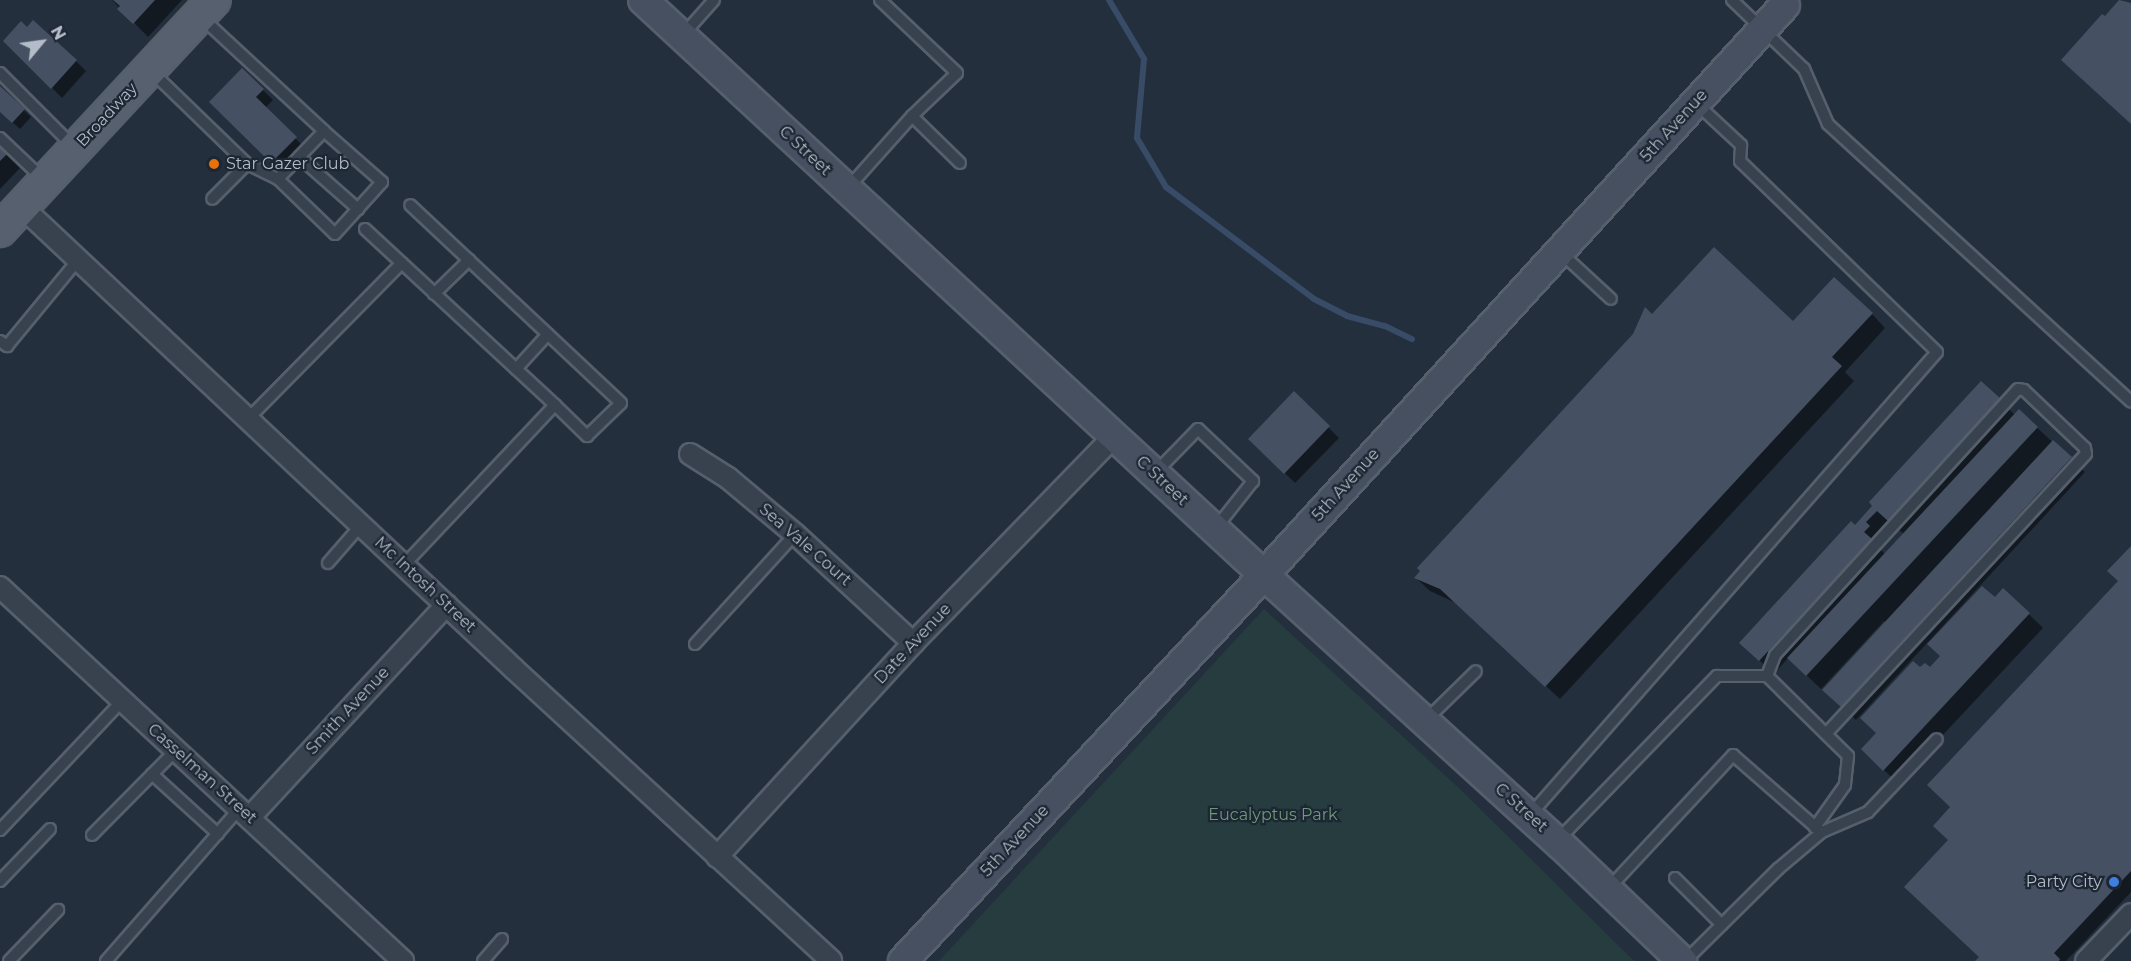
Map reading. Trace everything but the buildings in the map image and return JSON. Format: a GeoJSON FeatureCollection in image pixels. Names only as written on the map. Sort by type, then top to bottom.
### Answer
{"type":"FeatureCollection","features":[{"type":"Feature","properties":{"kind":"main road","name":"C Street"},"geometry":{"type":"LineString","coordinates":[[643,0],[1264,575],[1530,816],[1606,891],[1683,961]]}},
{"type":"Feature","properties":{"kind":"main road","name":"5th Avenue"},"geometry":{"type":"LineString","coordinates":[[903,961],[1264,575],[1787,3]]}},
{"type":"Feature","properties":{"kind":"main road","name":"Broadway"},"geometry":{"type":"LineString","coordinates":[[0,230],[207,8]]}},
{"type":"Feature","properties":{"kind":"street","name":"Mc Intosh Street"},"geometry":{"type":"LineString","coordinates":[[22,207],[446,605],[831,961]]}},
{"type":"Feature","properties":{"kind":"street","name":"Date Avenue"},"geometry":{"type":"LineString","coordinates":[[717,857],[913,643],[1114,436]]}},
{"type":"Feature","properties":{"kind":"street","name":"Sea Vale Court"},"geometry":{"type":"LineString","coordinates":[[690,454],[728,478],[795,534],[913,643]]}},
{"type":"Feature","properties":{"kind":"street","name":"Casselman Street"},"geometry":{"type":"LineString","coordinates":[[1,589],[245,812],[403,961]]}},
{"type":"Feature","properties":{"kind":"street","name":"Smith Avenue"},"geometry":{"type":"LineString","coordinates":[[245,812],[446,605]]}},
{"type":"Feature","properties":{"kind":"street"},"geometry":{"type":"LineString","coordinates":[[2086,961],[2131,914]]}},
{"type":"Feature","properties":{"kind":"lane"},"geometry":{"type":"LineString","coordinates":[[682,36],[714,0]]}},
{"type":"Feature","properties":{"kind":"lane"},"geometry":{"type":"LineString","coordinates":[[847,189],[912,116],[957,73],[880,0]]}},
{"type":"Feature","properties":{"kind":"lane"},"geometry":{"type":"LineString","coordinates":[[1731,0],[1804,69],[1828,124],[2131,402]]}},
{"type":"Feature","properties":{"kind":"lane"},"geometry":{"type":"LineString","coordinates":[[149,70],[247,164],[278,179],[335,234],[382,182],[324,131],[207,8]]}},
{"type":"Feature","properties":{"kind":"lane"},"geometry":{"type":"LineString","coordinates":[[0,73],[76,148]]}},
{"type":"Feature","properties":{"kind":"lane"},"geometry":{"type":"LineString","coordinates":[[1530,816],[1937,352],[1740,161],[1741,145],[1696,102]]}},
{"type":"Feature","properties":{"kind":"lane"},"geometry":{"type":"LineString","coordinates":[[912,116],[960,163]]}},
{"type":"Feature","properties":{"kind":"lane"},"geometry":{"type":"LineString","coordinates":[[278,179],[324,131]]}},
{"type":"Feature","properties":{"kind":"lane"},"geometry":{"type":"LineString","coordinates":[[0,138],[46,181]]}},
{"type":"Feature","properties":{"kind":"lane"},"geometry":{"type":"LineString","coordinates":[[299,157],[358,209]]}},
{"type":"Feature","properties":{"kind":"lane"},"geometry":{"type":"LineString","coordinates":[[212,199],[247,164]]}},
{"type":"Feature","properties":{"kind":"lane"},"geometry":{"type":"LineString","coordinates":[[365,229],[587,436],[621,403],[410,205]]}},
{"type":"Feature","properties":{"kind":"lane"},"geometry":{"type":"LineString","coordinates":[[1560,251],[1611,299]]}},
{"type":"Feature","properties":{"kind":"lane"},"geometry":{"type":"LineString","coordinates":[[0,341],[7,346],[78,260]]}},
{"type":"Feature","properties":{"kind":"lane"},"geometry":{"type":"LineString","coordinates":[[434,294],[469,260]]}},
{"type":"Feature","properties":{"kind":"lane"},"geometry":{"type":"LineString","coordinates":[[248,419],[402,263]]}},
{"type":"Feature","properties":{"kind":"lane"},"geometry":{"type":"LineString","coordinates":[[516,369],[548,334]]}},
{"type":"Feature","properties":{"kind":"lane"},"geometry":{"type":"LineString","coordinates":[[1767,676],[1775,655],[2018,389],[2024,390],[2085,448],[2086,454],[1826,734]]}},
{"type":"Feature","properties":{"kind":"lane"},"geometry":{"type":"LineString","coordinates":[[404,565],[555,405]]}},
{"type":"Feature","properties":{"kind":"lane"},"geometry":{"type":"LineString","coordinates":[[1154,473],[1198,429],[1253,481],[1215,529]]}},
{"type":"Feature","properties":{"kind":"lane"},"geometry":{"type":"LineString","coordinates":[[328,563],[361,525]]}},
{"type":"Feature","properties":{"kind":"lane"},"geometry":{"type":"LineString","coordinates":[[695,644],[795,534]]}},
{"type":"Feature","properties":{"kind":"lane"},"geometry":{"type":"LineString","coordinates":[[1425,721],[1476,671]]}},
{"type":"Feature","properties":{"kind":"lane"},"geometry":{"type":"LineString","coordinates":[[1557,841],[1717,676],[1767,676],[1848,756],[1845,784],[1819,829],[1683,961]]}},
{"type":"Feature","properties":{"kind":"lane"},"geometry":{"type":"LineString","coordinates":[[0,831],[122,701]]}},
{"type":"Feature","properties":{"kind":"lane"},"geometry":{"type":"LineString","coordinates":[[1819,829],[1868,813],[1937,739]]}},
{"type":"Feature","properties":{"kind":"lane"},"geometry":{"type":"LineString","coordinates":[[92,835],[176,750]]}},
{"type":"Feature","properties":{"kind":"lane"},"geometry":{"type":"LineString","coordinates":[[1606,891],[1733,755],[1819,829]]}},
{"type":"Feature","properties":{"kind":"lane"},"geometry":{"type":"LineString","coordinates":[[152,774],[218,834]]}},
{"type":"Feature","properties":{"kind":"lane"},"geometry":{"type":"LineString","coordinates":[[106,961],[218,834],[245,812]]}},
{"type":"Feature","properties":{"kind":"lane"},"geometry":{"type":"LineString","coordinates":[[0,881],[50,829]]}},
{"type":"Feature","properties":{"kind":"lane"},"geometry":{"type":"LineString","coordinates":[[1675,878],[1722,925]]}},
{"type":"Feature","properties":{"kind":"lane"},"geometry":{"type":"LineString","coordinates":[[9,961],[58,910]]}},
{"type":"Feature","properties":{"kind":"lane"},"geometry":{"type":"LineString","coordinates":[[483,961],[502,939]]}},
{"type":"Feature","properties":{"kind":"green space","name":"Eucalyptus Park"},"geometry":{"type":"Polygon","coordinates":[[[1264,609],[1461,790],[1634,961],[939,961],[1264,609]]]}},
{"type":"Feature","properties":{"kind":"waterway"},"geometry":{"type":"LineString","coordinates":[[1109,0],[1144,59],[1137,138],[1166,187],[1314,299],[1347,316],[1385,326],[1412,339]]}},
{"type":"Feature","properties":{"kind":"place","name":"Star Gazer Club"},"geometry":{"type":"Point","coordinates":[214,164]}},
{"type":"Feature","properties":{"kind":"place","name":"Party City"},"geometry":{"type":"Point","coordinates":[2114,882]}}]}
